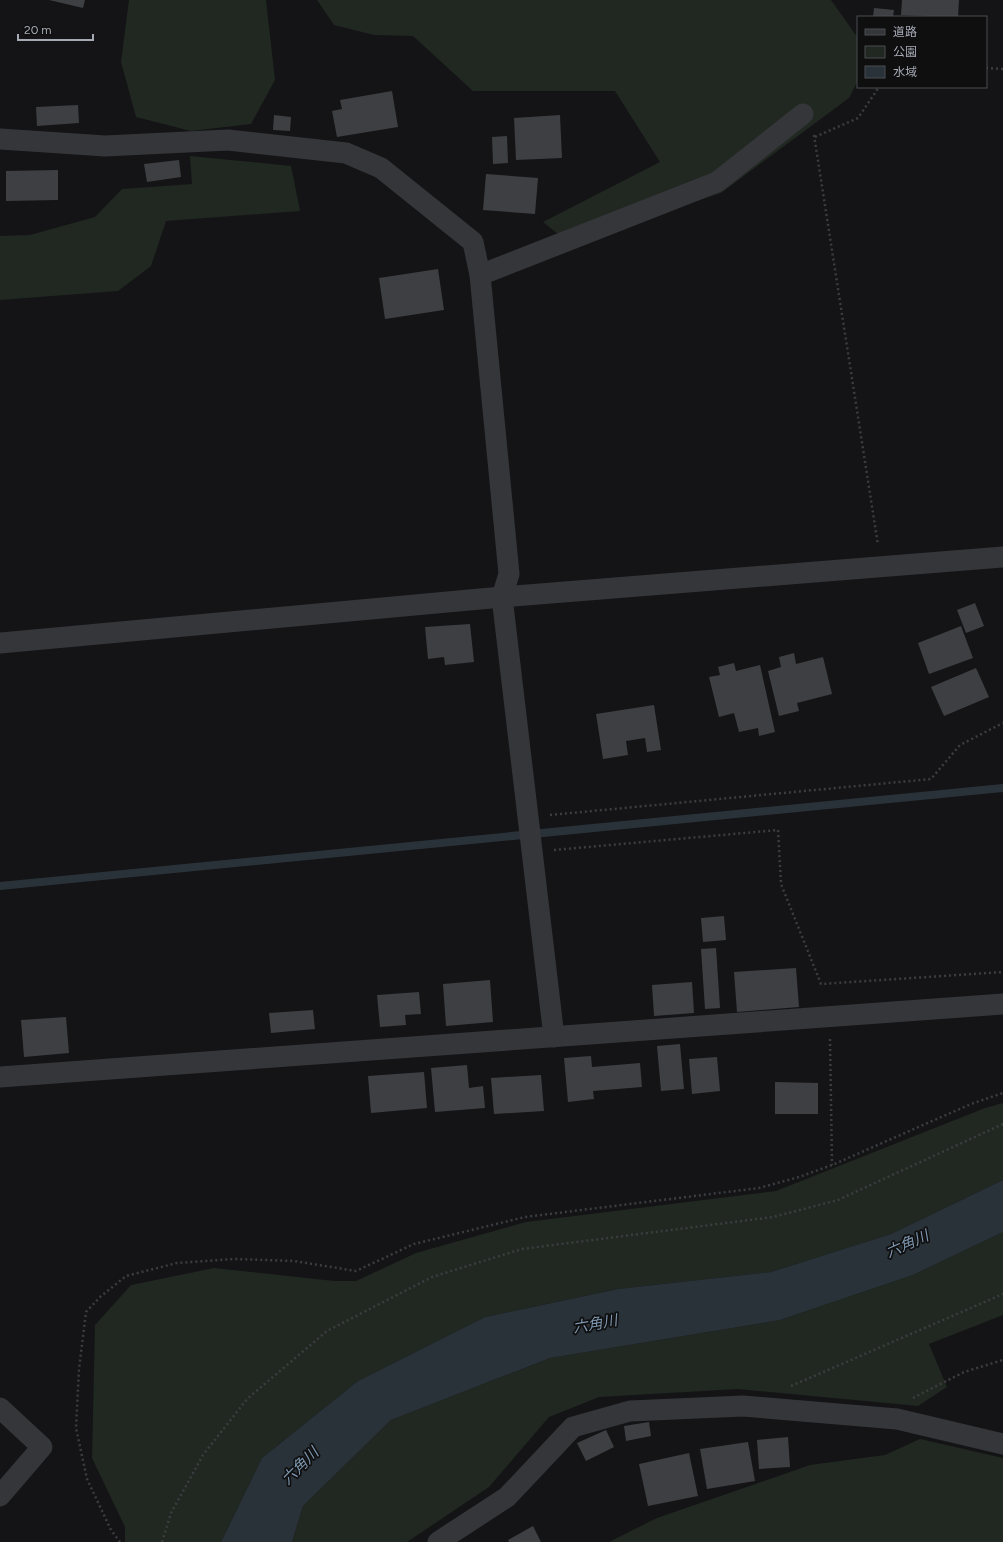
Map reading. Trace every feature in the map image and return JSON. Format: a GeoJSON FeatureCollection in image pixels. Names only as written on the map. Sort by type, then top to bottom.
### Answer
{"type":"FeatureCollection","features":[{"type":"Feature","properties":{"kind":"street"},"geometry":{"type":"LineString","coordinates":[[480,275],[716,182],[803,114]]}},
{"type":"Feature","properties":{"kind":"street"},"geometry":{"type":"LineString","coordinates":[[0,139],[105,146],[228,140],[346,153],[381,168],[473,242],[480,275],[509,574],[502,597],[554,1037]]}},
{"type":"Feature","properties":{"kind":"street"},"geometry":{"type":"LineString","coordinates":[[0,643],[502,597],[1003,557]]}},
{"type":"Feature","properties":{"kind":"street"},"geometry":{"type":"LineString","coordinates":[[0,1078],[1003,1004]]}},
{"type":"Feature","properties":{"kind":"street"},"geometry":{"type":"LineString","coordinates":[[438,1542],[507,1497],[573,1427],[630,1411],[743,1406],[897,1419],[1003,1444]]}},
{"type":"Feature","properties":{"kind":"street"},"geometry":{"type":"LineString","coordinates":[[0,1408],[42,1447],[0,1496]]}},
{"type":"Feature","properties":{"kind":"path"},"geometry":{"type":"LineString","coordinates":[[987,68],[1003,69]]}},
{"type":"Feature","properties":{"kind":"path"},"geometry":{"type":"LineString","coordinates":[[815,137],[858,118],[878,88]]}},
{"type":"Feature","properties":{"kind":"path"},"geometry":{"type":"LineString","coordinates":[[803,114],[815,137],[881,567]]}},
{"type":"Feature","properties":{"kind":"path"},"geometry":{"type":"LineString","coordinates":[[528,817],[931,779],[960,745],[1003,724]]}},
{"type":"Feature","properties":{"kind":"path"},"geometry":{"type":"LineString","coordinates":[[532,852],[778,830],[781,884],[821,984],[1003,972]]}},
{"type":"Feature","properties":{"kind":"path"},"geometry":{"type":"LineString","coordinates":[[829,1018],[832,1165]]}},
{"type":"Feature","properties":{"kind":"path"},"geometry":{"type":"LineString","coordinates":[[120,1542],[111,1530],[87,1479],[76,1428],[78,1369],[86,1312],[100,1297],[126,1276],[177,1264],[234,1259],[294,1262],[356,1271],[414,1244],[525,1216],[759,1188],[799,1177],[832,1165],[971,1104],[1003,1093]]}},
{"type":"Feature","properties":{"kind":"path"},"geometry":{"type":"LineString","coordinates":[[162,1542],[171,1513],[203,1455],[247,1399],[327,1331],[432,1277],[522,1249],[773,1217],[831,1202],[1003,1124]]}},
{"type":"Feature","properties":{"kind":"path"},"geometry":{"type":"LineString","coordinates":[[786,1388],[1003,1294]]}},
{"type":"Feature","properties":{"kind":"path"},"geometry":{"type":"LineString","coordinates":[[897,1419],[912,1399],[964,1372],[1003,1360]]}},
{"type":"Feature","properties":{"kind":"green space"},"geometry":{"type":"Polygon","coordinates":[[[129,0],[266,0],[275,80],[251,124],[191,131],[136,117],[121,62],[129,0]]]}},
{"type":"Feature","properties":{"kind":"green space"},"geometry":{"type":"Polygon","coordinates":[[[317,0],[831,0],[857,37],[857,82],[849,98],[721,193],[568,242],[543,222],[660,162],[615,91],[473,91],[413,36],[374,35],[334,25],[317,0]]]}},
{"type":"Feature","properties":{"kind":"green space"},"geometry":{"type":"Polygon","coordinates":[[[190,156],[291,166],[300,211],[166,221],[151,266],[118,291],[0,300],[0,236],[30,235],[95,217],[122,189],[192,184],[190,156]]]}},
{"type":"Feature","properties":{"kind":"green space"},"geometry":{"type":"Polygon","coordinates":[[[1003,1103],[1003,1180],[891,1234],[771,1272],[618,1289],[485,1317],[358,1381],[262,1458],[221,1542],[125,1542],[125,1527],[92,1458],[95,1325],[131,1285],[214,1268],[334,1281],[356,1281],[416,1253],[526,1222],[776,1191],[985,1108],[1003,1103]]]}},
{"type":"Feature","properties":{"kind":"green space"},"geometry":{"type":"Polygon","coordinates":[[[1003,1232],[1003,1315],[929,1344],[947,1387],[918,1406],[738,1389],[599,1397],[549,1417],[489,1487],[407,1542],[292,1542],[303,1506],[391,1420],[550,1358],[780,1320],[913,1275],[1003,1232]]]}},
{"type":"Feature","properties":{"kind":"green space"},"geometry":{"type":"Polygon","coordinates":[[[920,1439],[1003,1458],[1003,1542],[609,1542],[657,1518],[810,1465],[885,1455],[920,1439]]]}},
{"type":"Feature","properties":{"kind":"water","name":"六角川"},"geometry":{"type":"Polygon","coordinates":[[[1003,1180],[1003,1232],[913,1275],[780,1320],[550,1358],[391,1420],[303,1506],[292,1542],[221,1542],[262,1458],[358,1381],[485,1317],[618,1289],[771,1272],[891,1234],[1003,1180]]]}},
{"type":"Feature","properties":{"kind":"building"},"geometry":{"type":"Polygon","coordinates":[[[49,0],[85,0],[83,8],[49,0]]]}},
{"type":"Feature","properties":{"kind":"building"},"geometry":{"type":"Polygon","coordinates":[[[902,0],[959,0],[958,16],[901,15],[902,0]]]}},
{"type":"Feature","properties":{"kind":"building"},"geometry":{"type":"Polygon","coordinates":[[[874,8],[894,10],[893,16],[873,16],[874,8]]]}},
{"type":"Feature","properties":{"kind":"building"},"geometry":{"type":"Polygon","coordinates":[[[392,91],[398,127],[337,137],[332,111],[342,109],[340,100],[392,91]]]}},
{"type":"Feature","properties":{"kind":"building"},"geometry":{"type":"Polygon","coordinates":[[[78,105],[79,123],[37,126],[36,107],[78,105]]]}},
{"type":"Feature","properties":{"kind":"building"},"geometry":{"type":"Polygon","coordinates":[[[274,115],[291,117],[290,131],[273,130],[274,115]]]}},
{"type":"Feature","properties":{"kind":"building"},"geometry":{"type":"Polygon","coordinates":[[[560,115],[562,158],[516,160],[514,118],[560,115]]]}},
{"type":"Feature","properties":{"kind":"building"},"geometry":{"type":"Polygon","coordinates":[[[507,136],[508,163],[493,164],[492,137],[507,136]]]}},
{"type":"Feature","properties":{"kind":"building"},"geometry":{"type":"Polygon","coordinates":[[[179,160],[181,177],[147,182],[144,164],[179,160]]]}},
{"type":"Feature","properties":{"kind":"building"},"geometry":{"type":"Polygon","coordinates":[[[58,170],[58,200],[6,201],[6,171],[58,170]]]}},
{"type":"Feature","properties":{"kind":"building"},"geometry":{"type":"Polygon","coordinates":[[[486,174],[538,178],[535,214],[483,210],[486,174]]]}},
{"type":"Feature","properties":{"kind":"building"},"geometry":{"type":"Polygon","coordinates":[[[438,269],[444,310],[385,319],[379,278],[438,269]]]}},
{"type":"Feature","properties":{"kind":"building"},"geometry":{"type":"Polygon","coordinates":[[[975,603],[984,626],[966,633],[957,610],[975,603]]]}},
{"type":"Feature","properties":{"kind":"building"},"geometry":{"type":"Polygon","coordinates":[[[470,624],[474,662],[445,665],[444,657],[428,659],[425,627],[470,624]]]}},
{"type":"Feature","properties":{"kind":"building"},"geometry":{"type":"Polygon","coordinates":[[[961,626],[973,658],[929,674],[918,643],[961,626]]]}},
{"type":"Feature","properties":{"kind":"building"},"geometry":{"type":"Polygon","coordinates":[[[794,653],[796,664],[823,657],[832,694],[797,703],[799,711],[779,716],[768,671],[781,667],[779,657],[794,653]]]}},
{"type":"Feature","properties":{"kind":"building"},"geometry":{"type":"Polygon","coordinates":[[[734,663],[736,671],[760,665],[775,732],[759,736],[758,728],[739,732],[734,713],[719,717],[709,677],[720,675],[718,667],[734,663]]]}},
{"type":"Feature","properties":{"kind":"building"},"geometry":{"type":"Polygon","coordinates":[[[976,668],[989,697],[944,716],[931,687],[976,668]]]}},
{"type":"Feature","properties":{"kind":"building"},"geometry":{"type":"Polygon","coordinates":[[[654,705],[661,750],[647,752],[645,738],[626,741],[628,755],[603,759],[596,714],[654,705]]]}},
{"type":"Feature","properties":{"kind":"building"},"geometry":{"type":"Polygon","coordinates":[[[724,916],[726,940],[703,942],[701,918],[724,916]]]}},
{"type":"Feature","properties":{"kind":"building"},"geometry":{"type":"Polygon","coordinates":[[[716,948],[720,1008],[705,1009],[701,949],[716,948]]]}},
{"type":"Feature","properties":{"kind":"building"},"geometry":{"type":"Polygon","coordinates":[[[796,968],[799,1007],[737,1012],[734,972],[796,968]]]}},
{"type":"Feature","properties":{"kind":"building"},"geometry":{"type":"Polygon","coordinates":[[[490,980],[493,1022],[446,1026],[443,984],[490,980]]]}},
{"type":"Feature","properties":{"kind":"building"},"geometry":{"type":"Polygon","coordinates":[[[692,982],[694,1013],[654,1016],[652,985],[692,982]]]}},
{"type":"Feature","properties":{"kind":"building"},"geometry":{"type":"Polygon","coordinates":[[[419,992],[421,1014],[405,1015],[406,1025],[380,1027],[377,995],[419,992]]]}},
{"type":"Feature","properties":{"kind":"building"},"geometry":{"type":"Polygon","coordinates":[[[313,1010],[315,1029],[271,1033],[269,1013],[313,1010]]]}},
{"type":"Feature","properties":{"kind":"building"},"geometry":{"type":"Polygon","coordinates":[[[66,1017],[69,1053],[24,1057],[21,1020],[66,1017]]]}},
{"type":"Feature","properties":{"kind":"building"},"geometry":{"type":"Polygon","coordinates":[[[680,1044],[684,1089],[661,1091],[657,1046],[680,1044]]]}},
{"type":"Feature","properties":{"kind":"building"},"geometry":{"type":"Polygon","coordinates":[[[591,1056],[592,1067],[640,1063],[642,1087],[593,1091],[594,1099],[568,1102],[564,1058],[591,1056]]]}},
{"type":"Feature","properties":{"kind":"building"},"geometry":{"type":"Polygon","coordinates":[[[717,1057],[720,1091],[692,1094],[689,1059],[717,1057]]]}},
{"type":"Feature","properties":{"kind":"building"},"geometry":{"type":"Polygon","coordinates":[[[467,1065],[469,1088],[483,1086],[485,1108],[435,1112],[431,1068],[467,1065]]]}},
{"type":"Feature","properties":{"kind":"building"},"geometry":{"type":"Polygon","coordinates":[[[424,1072],[427,1108],[371,1113],[368,1076],[424,1072]]]}},
{"type":"Feature","properties":{"kind":"building"},"geometry":{"type":"Polygon","coordinates":[[[541,1075],[544,1111],[494,1114],[491,1078],[541,1075]]]}},
{"type":"Feature","properties":{"kind":"building"},"geometry":{"type":"Polygon","coordinates":[[[775,1082],[818,1083],[818,1114],[775,1114],[775,1082]]]}},
{"type":"Feature","properties":{"kind":"building"},"geometry":{"type":"Polygon","coordinates":[[[649,1422],[651,1436],[626,1441],[624,1426],[649,1422]]]}},
{"type":"Feature","properties":{"kind":"building"},"geometry":{"type":"Polygon","coordinates":[[[606,1430],[614,1447],[586,1461],[577,1443],[606,1430]]]}},
{"type":"Feature","properties":{"kind":"building"},"geometry":{"type":"Polygon","coordinates":[[[788,1437],[790,1467],[759,1469],[757,1440],[788,1437]]]}},
{"type":"Feature","properties":{"kind":"building"},"geometry":{"type":"Polygon","coordinates":[[[748,1442],[755,1481],[707,1489],[700,1449],[748,1442]]]}},
{"type":"Feature","properties":{"kind":"building"},"geometry":{"type":"Polygon","coordinates":[[[689,1453],[698,1496],[648,1506],[639,1464],[689,1453]]]}},
{"type":"Feature","properties":{"kind":"building"},"geometry":{"type":"Polygon","coordinates":[[[533,1526],[541,1542],[509,1542],[508,1540],[533,1526]]]}},
{"type":"Feature","properties":{"kind":"waterway"},"geometry":{"type":"LineString","coordinates":[[0,886],[1003,788]]}}]}
